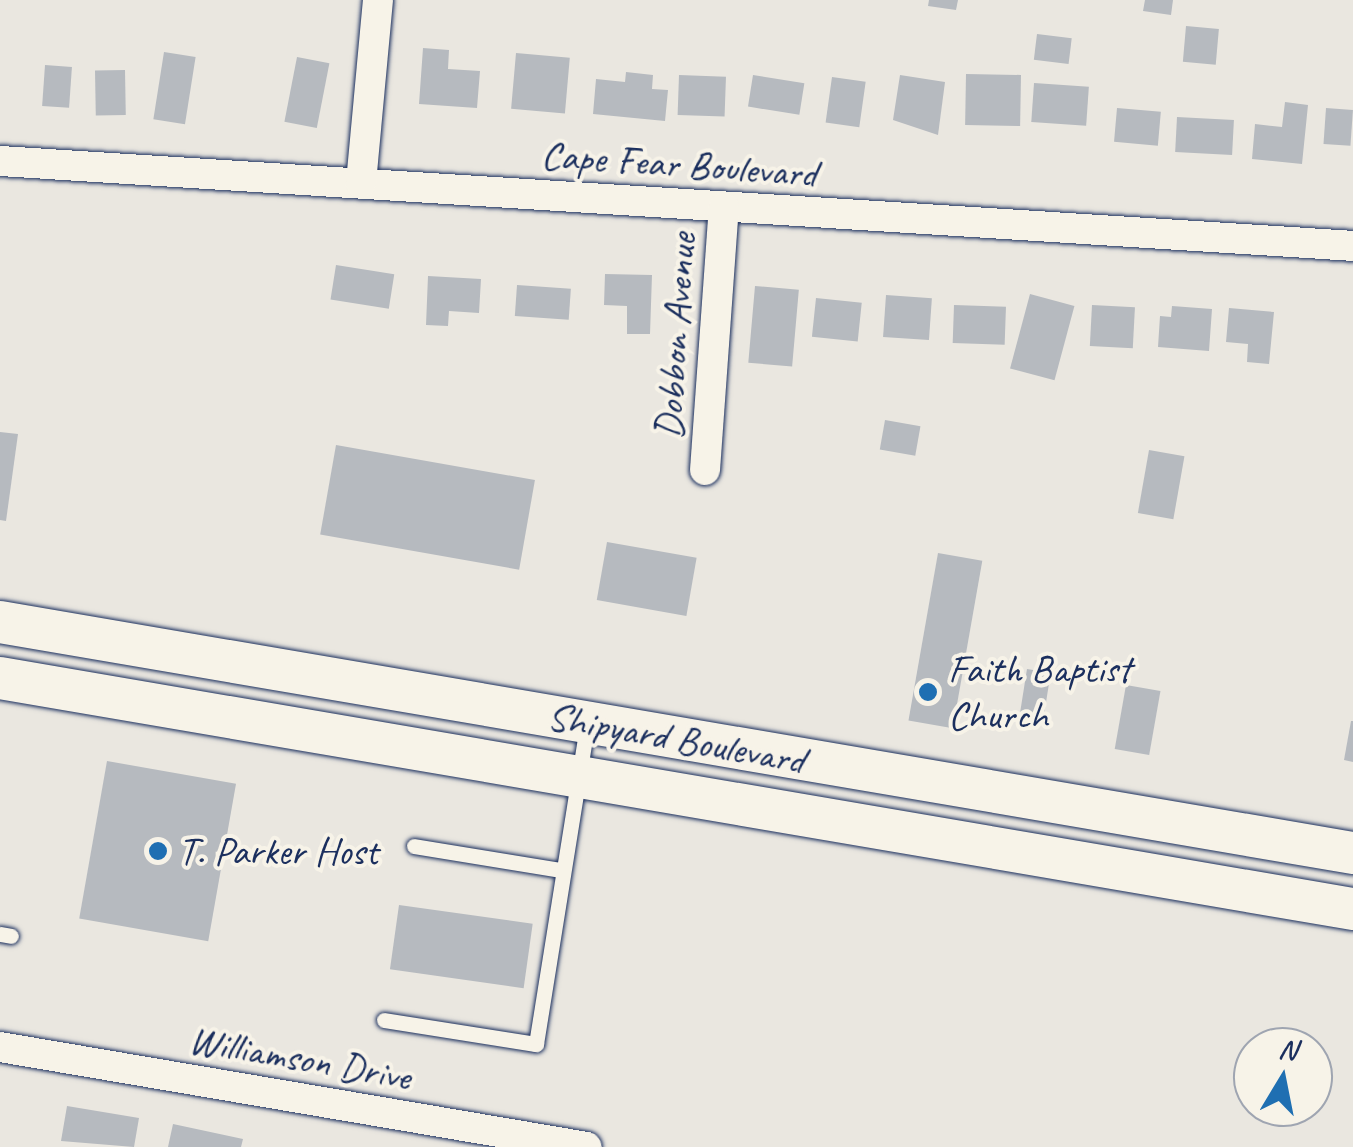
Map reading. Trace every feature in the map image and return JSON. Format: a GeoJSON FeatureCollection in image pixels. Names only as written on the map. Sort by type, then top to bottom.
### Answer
{"type":"FeatureCollection","features":[{"type":"Feature","properties":{"kind":"main road","name":"Shipyard Boulevard"},"geometry":{"type":"LineString","coordinates":[[0,622],[1353,853]]}},
{"type":"Feature","properties":{"kind":"main road","name":"Shipyard Boulevard"},"geometry":{"type":"LineString","coordinates":[[0,678],[1353,908]]}},
{"type":"Feature","properties":{"kind":"main road"},"geometry":{"type":"LineString","coordinates":[[1045,856],[1056,802]]}},
{"type":"Feature","properties":{"kind":"street"},"geometry":{"type":"LineString","coordinates":[[361,183],[378,0]]}},
{"type":"Feature","properties":{"kind":"street","name":"Cape Fear Boulevard"},"geometry":{"type":"LineString","coordinates":[[0,161],[1353,246]]}},
{"type":"Feature","properties":{"kind":"street","name":"Dobbon Avenue"},"geometry":{"type":"LineString","coordinates":[[705,470],[724,208]]}},
{"type":"Feature","properties":{"kind":"street","name":"Williamson Drive"},"geometry":{"type":"LineString","coordinates":[[0,1047],[587,1147]]}},
{"type":"Feature","properties":{"kind":"lane"},"geometry":{"type":"LineString","coordinates":[[384,1020],[536,1044],[560,870],[588,723]]}},
{"type":"Feature","properties":{"kind":"lane"},"geometry":{"type":"LineString","coordinates":[[414,846],[560,870]]}},
{"type":"Feature","properties":{"kind":"building"},"geometry":{"type":"Polygon","coordinates":[[[929,0],[958,0],[956,10],[928,6],[929,0]]]}},
{"type":"Feature","properties":{"kind":"building"},"geometry":{"type":"Polygon","coordinates":[[[1145,0],[1173,0],[1171,15],[1143,11],[1145,0]]]}},
{"type":"Feature","properties":{"kind":"building"},"geometry":{"type":"Polygon","coordinates":[[[1186,26],[1219,29],[1216,65],[1183,62],[1186,26]]]}},
{"type":"Feature","properties":{"kind":"building"},"geometry":{"type":"Polygon","coordinates":[[[1037,34],[1072,38],[1069,64],[1034,60],[1037,34]]]}},
{"type":"Feature","properties":{"kind":"building"},"geometry":{"type":"Polygon","coordinates":[[[423,48],[449,50],[448,69],[480,71],[477,108],[419,104],[423,48]]]}},
{"type":"Feature","properties":{"kind":"building"},"geometry":{"type":"Polygon","coordinates":[[[164,52],[196,57],[185,124],[153,119],[164,52]]]}},
{"type":"Feature","properties":{"kind":"building"},"geometry":{"type":"Polygon","coordinates":[[[516,53],[570,58],[565,113],[511,109],[516,53]]]}},
{"type":"Feature","properties":{"kind":"building"},"geometry":{"type":"Polygon","coordinates":[[[297,57],[329,63],[317,128],[284,122],[297,57]]]}},
{"type":"Feature","properties":{"kind":"building"},"geometry":{"type":"Polygon","coordinates":[[[45,65],[72,67],[69,108],[42,106],[45,65]]]}},
{"type":"Feature","properties":{"kind":"building"},"geometry":{"type":"Polygon","coordinates":[[[125,70],[126,115],[96,116],[95,71],[125,70]]]}},
{"type":"Feature","properties":{"kind":"building"},"geometry":{"type":"Polygon","coordinates":[[[626,72],[653,75],[652,89],[668,90],[665,121],[593,114],[596,79],[625,82],[626,72]]]}},
{"type":"Feature","properties":{"kind":"building"},"geometry":{"type":"Polygon","coordinates":[[[966,74],[1021,75],[1020,126],[965,125],[966,74]]]}},
{"type":"Feature","properties":{"kind":"building"},"geometry":{"type":"Polygon","coordinates":[[[679,75],[726,77],[725,117],[678,115],[679,75]]]}},
{"type":"Feature","properties":{"kind":"building"},"geometry":{"type":"Polygon","coordinates":[[[753,75],[804,83],[799,115],[748,107],[753,75]]]}},
{"type":"Feature","properties":{"kind":"building"},"geometry":{"type":"Polygon","coordinates":[[[900,75],[945,82],[938,135],[893,120],[900,75]]]}},
{"type":"Feature","properties":{"kind":"building"},"geometry":{"type":"Polygon","coordinates":[[[832,77],[866,82],[859,127],[826,123],[832,77]]]}},
{"type":"Feature","properties":{"kind":"building"},"geometry":{"type":"Polygon","coordinates":[[[1034,83],[1089,87],[1086,126],[1031,122],[1034,83]]]}},
{"type":"Feature","properties":{"kind":"building"},"geometry":{"type":"Polygon","coordinates":[[[1285,102],[1308,105],[1302,164],[1252,159],[1255,124],[1282,127],[1285,102]]]}},
{"type":"Feature","properties":{"kind":"building"},"geometry":{"type":"Polygon","coordinates":[[[1117,108],[1161,112],[1158,146],[1114,142],[1117,108]]]}},
{"type":"Feature","properties":{"kind":"building"},"geometry":{"type":"Polygon","coordinates":[[[1326,108],[1353,110],[1350,146],[1323,144],[1326,108]]]}},
{"type":"Feature","properties":{"kind":"building"},"geometry":{"type":"Polygon","coordinates":[[[1177,117],[1234,120],[1232,155],[1175,152],[1177,117]]]}},
{"type":"Feature","properties":{"kind":"building"},"geometry":{"type":"Polygon","coordinates":[[[336,265],[394,274],[389,309],[331,300],[336,265]]]}},
{"type":"Feature","properties":{"kind":"building"},"geometry":{"type":"Polygon","coordinates":[[[605,274],[652,275],[650,334],[627,334],[627,306],[604,305],[605,274]]]}},
{"type":"Feature","properties":{"kind":"building"},"geometry":{"type":"Polygon","coordinates":[[[428,276],[481,279],[479,313],[449,311],[448,326],[426,325],[428,276]]]}},
{"type":"Feature","properties":{"kind":"building"},"geometry":{"type":"Polygon","coordinates":[[[517,285],[571,289],[569,320],[515,316],[517,285]]]}},
{"type":"Feature","properties":{"kind":"building"},"geometry":{"type":"Polygon","coordinates":[[[755,286],[799,290],[792,367],[748,363],[755,286]]]}},
{"type":"Feature","properties":{"kind":"building"},"geometry":{"type":"Polygon","coordinates":[[[1030,294],[1074,306],[1055,380],[1010,368],[1030,294]]]}},
{"type":"Feature","properties":{"kind":"building"},"geometry":{"type":"Polygon","coordinates":[[[886,295],[932,298],[929,340],[883,337],[886,295]]]}},
{"type":"Feature","properties":{"kind":"building"},"geometry":{"type":"Polygon","coordinates":[[[816,298],[862,303],[858,342],[812,337],[816,298]]]}},
{"type":"Feature","properties":{"kind":"building"},"geometry":{"type":"Polygon","coordinates":[[[954,305],[1006,307],[1005,345],[953,343],[954,305]]]}},
{"type":"Feature","properties":{"kind":"building"},"geometry":{"type":"Polygon","coordinates":[[[1092,305],[1135,307],[1133,348],[1090,346],[1092,305]]]}},
{"type":"Feature","properties":{"kind":"building"},"geometry":{"type":"Polygon","coordinates":[[[1172,306],[1212,309],[1209,351],[1158,347],[1160,316],[1171,317],[1172,306]]]}},
{"type":"Feature","properties":{"kind":"building"},"geometry":{"type":"Polygon","coordinates":[[[1229,308],[1274,312],[1269,364],[1247,362],[1248,344],[1226,342],[1229,308]]]}},
{"type":"Feature","properties":{"kind":"building"},"geometry":{"type":"Polygon","coordinates":[[[885,420],[920,426],[915,456],[880,450],[885,420]]]}},
{"type":"Feature","properties":{"kind":"building"},"geometry":{"type":"Polygon","coordinates":[[[0,432],[18,434],[6,521],[0,520],[0,432]]]}},
{"type":"Feature","properties":{"kind":"building"},"geometry":{"type":"Polygon","coordinates":[[[336,445],[535,480],[519,570],[320,535],[336,445]]]}},
{"type":"Feature","properties":{"kind":"building"},"geometry":{"type":"Polygon","coordinates":[[[1149,450],[1184,456],[1173,519],[1138,513],[1149,450]]]}},
{"type":"Feature","properties":{"kind":"building"},"geometry":{"type":"Polygon","coordinates":[[[607,542],[697,558],[686,616],[597,600],[607,542]]]}},
{"type":"Feature","properties":{"kind":"building"},"geometry":{"type":"Polygon","coordinates":[[[938,553],[982,561],[953,728],[908,720],[938,553]]]}},
{"type":"Feature","properties":{"kind":"building"},"geometry":{"type":"Polygon","coordinates":[[[1027,669],[1051,673],[1042,725],[1019,721],[1027,669]]]}},
{"type":"Feature","properties":{"kind":"building"},"geometry":{"type":"Polygon","coordinates":[[[1126,685],[1160,691],[1149,755],[1115,749],[1126,685]]]}},
{"type":"Feature","properties":{"kind":"building"},"geometry":{"type":"Polygon","coordinates":[[[1353,721],[1353,762],[1344,760],[1353,721]]]}},
{"type":"Feature","properties":{"kind":"building","name":"T. Parker Host"},"geometry":{"type":"Polygon","coordinates":[[[107,761],[236,784],[208,941],[79,919],[107,761]]]}},
{"type":"Feature","properties":{"kind":"building"},"geometry":{"type":"Polygon","coordinates":[[[399,905],[533,924],[524,988],[390,969],[399,905]]]}},
{"type":"Feature","properties":{"kind":"building"},"geometry":{"type":"Polygon","coordinates":[[[67,1106],[139,1118],[134,1147],[61,1141],[67,1106]]]}},
{"type":"Feature","properties":{"kind":"building"},"geometry":{"type":"Polygon","coordinates":[[[173,1124],[243,1139],[241,1147],[168,1147],[173,1124]]]}},
{"type":"Feature","properties":{"kind":"place","name":"Faith Baptist Church"},"geometry":{"type":"Point","coordinates":[928,692]}},
{"type":"Feature","properties":{"kind":"place","name":"T. Parker Host"},"geometry":{"type":"Point","coordinates":[158,851]}}]}
